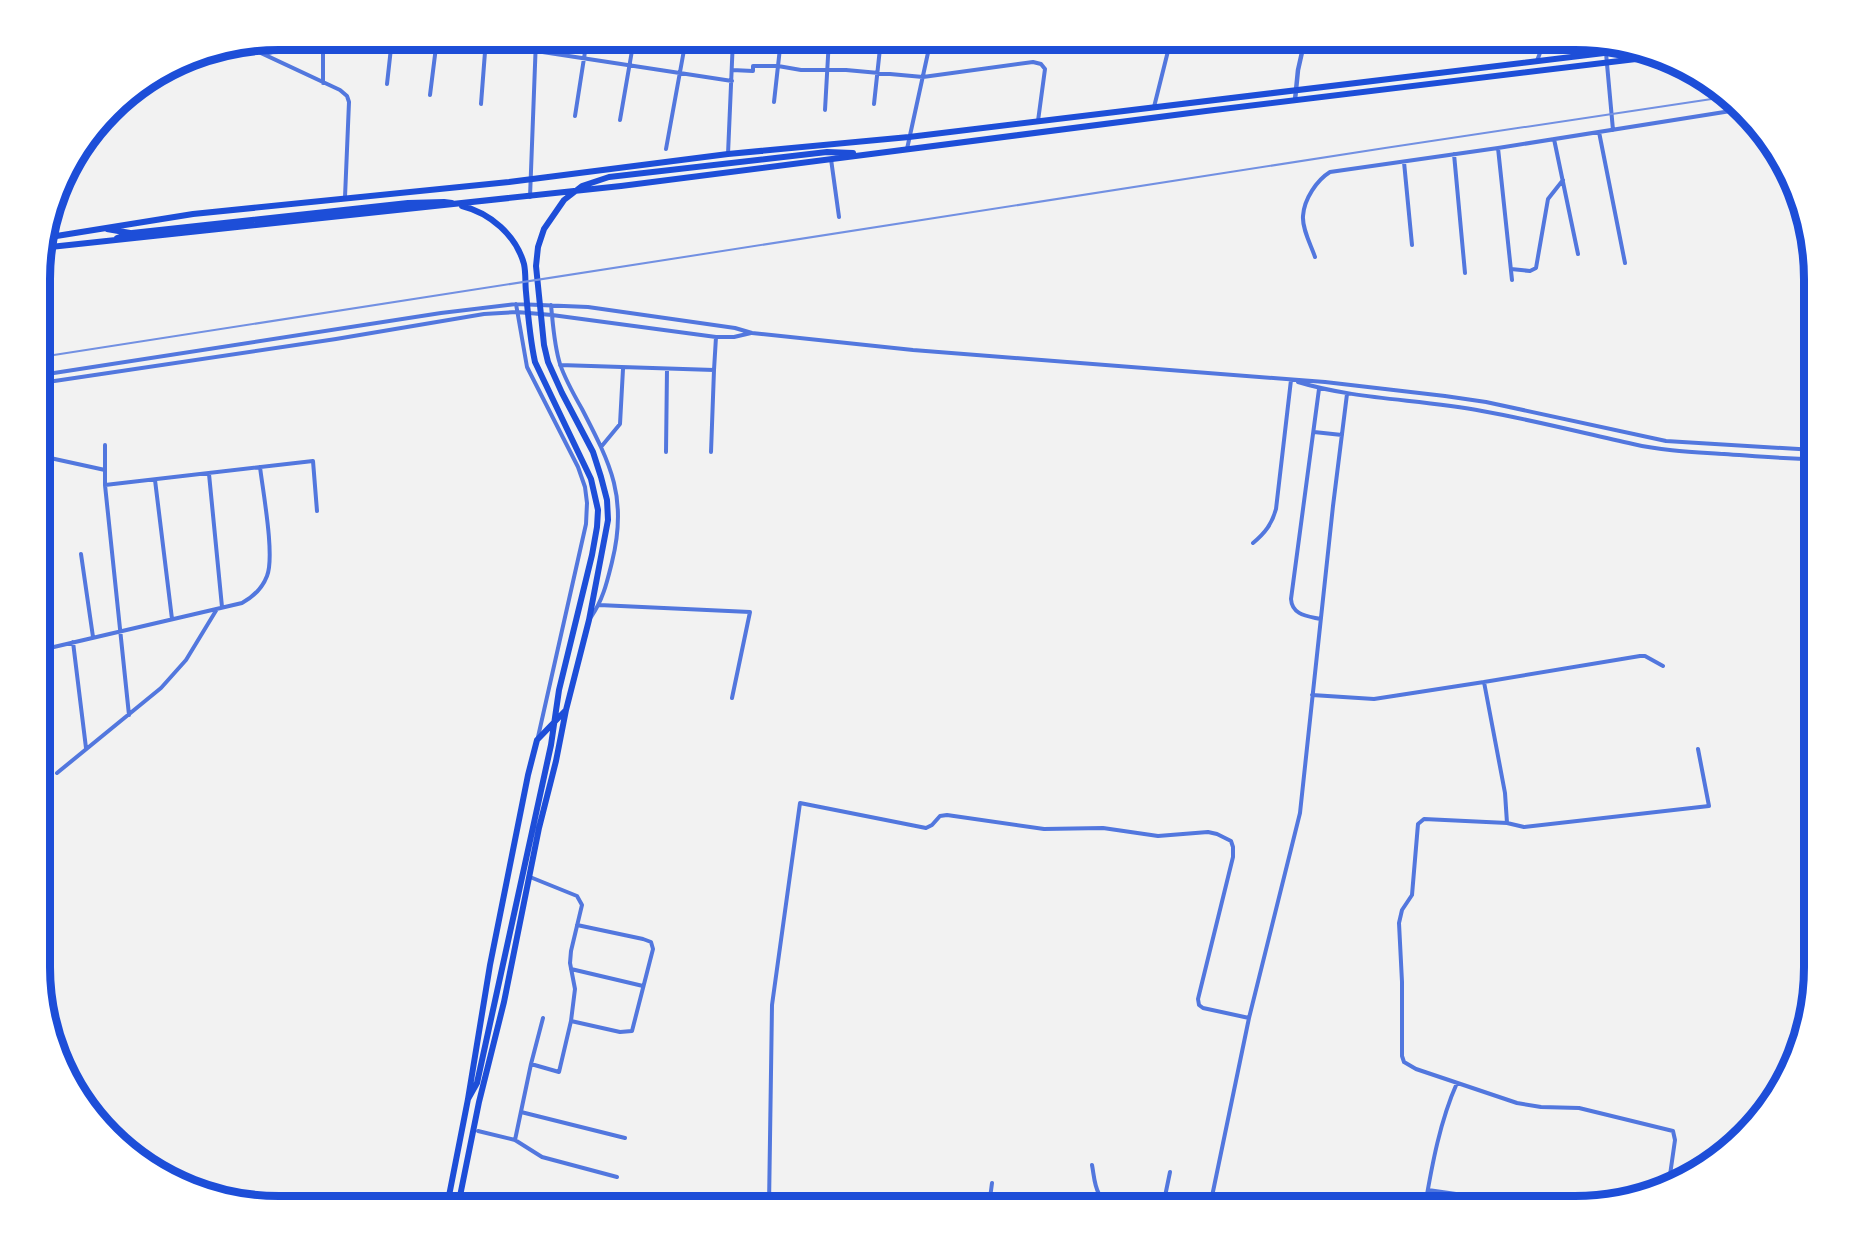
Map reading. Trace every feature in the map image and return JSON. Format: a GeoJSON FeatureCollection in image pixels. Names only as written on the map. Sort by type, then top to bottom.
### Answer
{"type":"FeatureCollection","features":[{"type":"Feature","properties":{"kind":"main road"},"geometry":{"type":"LineString","coordinates":[[54,236],[194,214],[530,179],[728,154],[909,137],[1611,52]]}},
{"type":"Feature","properties":{"kind":"main road"},"geometry":{"type":"LineString","coordinates":[[51,247],[530,197],[1639,58]]}},
{"type":"Feature","properties":{"kind":"main road"},"geometry":{"type":"LineString","coordinates":[[827,152],[855,141]]}},
{"type":"Feature","properties":{"kind":"main road"},"geometry":{"type":"LineString","coordinates":[[460,1196],[479,1102],[504,1002],[539,828],[556,762],[566,710],[590,620],[594,587],[608,520],[602,477],[593,452],[562,393],[548,362],[544,345],[536,266],[538,247],[544,229],[564,200],[594,180],[827,152],[868,154]]}},
{"type":"Feature","properties":{"kind":"main road"},"geometry":{"type":"LineString","coordinates":[[107,241],[132,233],[408,203],[444,202],[475,209],[490,218],[505,231],[524,264],[532,347],[536,362],[591,479],[598,510],[597,526],[559,690],[551,745],[477,1083],[468,1099]]}},
{"type":"Feature","properties":{"kind":"main road"},"geometry":{"type":"LineString","coordinates":[[100,228],[132,233]]}},
{"type":"Feature","properties":{"kind":"main road"},"geometry":{"type":"LineString","coordinates":[[449,1196],[490,965],[528,775],[537,740],[566,710]]}},
{"type":"Feature","properties":{"kind":"main road"},"geometry":{"type":"LineString","coordinates":[[477,1083],[479,1102]]}},
{"type":"Feature","properties":{"kind":"street"},"geometry":{"type":"LineString","coordinates":[[263,55],[287,49]]}},
{"type":"Feature","properties":{"kind":"street"},"geometry":{"type":"LineString","coordinates":[[323,49],[323,83]]}},
{"type":"Feature","properties":{"kind":"street"},"geometry":{"type":"LineString","coordinates":[[387,84],[391,49]]}},
{"type":"Feature","properties":{"kind":"street"},"geometry":{"type":"LineString","coordinates":[[430,95],[435,49]]}},
{"type":"Feature","properties":{"kind":"street"},"geometry":{"type":"LineString","coordinates":[[481,104],[485,49]]}},
{"type":"Feature","properties":{"kind":"street"},"geometry":{"type":"LineString","coordinates":[[502,49],[584,57],[732,81]]}},
{"type":"Feature","properties":{"kind":"street"},"geometry":{"type":"LineString","coordinates":[[574,116],[585,49]]}},
{"type":"Feature","properties":{"kind":"street"},"geometry":{"type":"LineString","coordinates":[[620,120],[632,49]]}},
{"type":"Feature","properties":{"kind":"street"},"geometry":{"type":"LineString","coordinates":[[666,149],[684,49]]}},
{"type":"Feature","properties":{"kind":"street"},"geometry":{"type":"LineString","coordinates":[[728,154],[733,49]]}},
{"type":"Feature","properties":{"kind":"street"},"geometry":{"type":"LineString","coordinates":[[774,102],[780,49]]}},
{"type":"Feature","properties":{"kind":"street"},"geometry":{"type":"LineString","coordinates":[[825,110],[828,49]]}},
{"type":"Feature","properties":{"kind":"street"},"geometry":{"type":"LineString","coordinates":[[874,104],[879,49]]}},
{"type":"Feature","properties":{"kind":"street"},"geometry":{"type":"LineString","coordinates":[[907,149],[929,49]]}},
{"type":"Feature","properties":{"kind":"street"},"geometry":{"type":"LineString","coordinates":[[1154,108],[1169,49]]}},
{"type":"Feature","properties":{"kind":"street"},"geometry":{"type":"LineString","coordinates":[[1295,100],[1303,49]]}},
{"type":"Feature","properties":{"kind":"street"},"geometry":{"type":"LineString","coordinates":[[1537,61],[1541,49]]}},
{"type":"Feature","properties":{"kind":"street"},"geometry":{"type":"LineString","coordinates":[[255,51],[340,90],[347,96],[349,102],[345,197]]}},
{"type":"Feature","properties":{"kind":"street"},"geometry":{"type":"LineString","coordinates":[[530,197],[536,51]]}},
{"type":"Feature","properties":{"kind":"street"},"geometry":{"type":"LineString","coordinates":[[1606,53],[1613,130]]}},
{"type":"Feature","properties":{"kind":"street"},"geometry":{"type":"LineString","coordinates":[[732,70],[753,71],[753,66],[778,66],[801,70],[876,72],[923,77],[1033,62],[1041,64],[1045,69],[1038,121]]}},
{"type":"Feature","properties":{"kind":"street"},"geometry":{"type":"LineString","coordinates":[[1315,257],[1303,216],[1312,192],[1322,177],[1330,172],[1731,111]]}},
{"type":"Feature","properties":{"kind":"street"},"geometry":{"type":"LineString","coordinates":[[1599,132],[1625,263]]}},
{"type":"Feature","properties":{"kind":"street"},"geometry":{"type":"LineString","coordinates":[[1554,139],[1578,254]]}},
{"type":"Feature","properties":{"kind":"street"},"geometry":{"type":"LineString","coordinates":[[1498,148],[1512,280]]}},
{"type":"Feature","properties":{"kind":"street"},"geometry":{"type":"LineString","coordinates":[[1454,154],[1465,273]]}},
{"type":"Feature","properties":{"kind":"street"},"geometry":{"type":"LineString","coordinates":[[831,159],[839,217]]}},
{"type":"Feature","properties":{"kind":"street"},"geometry":{"type":"LineString","coordinates":[[1404,162],[1412,245]]}},
{"type":"Feature","properties":{"kind":"street"},"geometry":{"type":"LineString","coordinates":[[1511,269],[1530,271],[1536,268],[1548,199],[1563,180]]}},
{"type":"Feature","properties":{"kind":"street"},"geometry":{"type":"LineString","coordinates":[[516,304],[527,367],[578,467],[585,487],[587,503],[586,524],[537,740]]}},
{"type":"Feature","properties":{"kind":"street"},"geometry":{"type":"LineString","coordinates":[[50,374],[441,313],[516,304],[551,305],[683,320],[752,333],[924,351],[1325,382],[1446,396],[1666,441],[1804,450]]}},
{"type":"Feature","properties":{"kind":"street"},"geometry":{"type":"LineString","coordinates":[[551,305],[560,365],[602,447],[613,476],[618,500],[620,522],[617,542],[605,592],[590,620]]}},
{"type":"Feature","properties":{"kind":"street"},"geometry":{"type":"LineString","coordinates":[[50,382],[278,348],[484,314],[517,312],[552,315],[716,337],[734,337],[752,333]]}},
{"type":"Feature","properties":{"kind":"street"},"geometry":{"type":"LineString","coordinates":[[711,452],[716,337]]}},
{"type":"Feature","properties":{"kind":"street"},"geometry":{"type":"LineString","coordinates":[[276,339],[278,348]]}},
{"type":"Feature","properties":{"kind":"street"},"geometry":{"type":"LineString","coordinates":[[560,365],[623,369],[714,370]]}},
{"type":"Feature","properties":{"kind":"street"},"geometry":{"type":"LineString","coordinates":[[602,447],[620,424],[623,369]]}},
{"type":"Feature","properties":{"kind":"street"},"geometry":{"type":"LineString","coordinates":[[666,452],[668,369]]}},
{"type":"Feature","properties":{"kind":"street"},"geometry":{"type":"LineString","coordinates":[[1291,381],[1347,394],[1444,404],[1665,449],[1804,459]]}},
{"type":"Feature","properties":{"kind":"street"},"geometry":{"type":"LineString","coordinates":[[1253,543],[1273,521],[1276,509],[1291,381]]}},
{"type":"Feature","properties":{"kind":"street"},"geometry":{"type":"LineString","coordinates":[[1319,389],[1291,607],[1294,611],[1320,619]]}},
{"type":"Feature","properties":{"kind":"street"},"geometry":{"type":"LineString","coordinates":[[1212,1196],[1248,1018],[1296,832],[1305,781],[1320,619],[1347,394]]}},
{"type":"Feature","properties":{"kind":"street"},"geometry":{"type":"LineString","coordinates":[[1314,432],[1342,435]]}},
{"type":"Feature","properties":{"kind":"street"},"geometry":{"type":"LineString","coordinates":[[105,446],[105,485],[129,715]]}},
{"type":"Feature","properties":{"kind":"street"},"geometry":{"type":"LineString","coordinates":[[50,458],[105,470]]}},
{"type":"Feature","properties":{"kind":"street"},"geometry":{"type":"LineString","coordinates":[[105,485],[314,461],[317,511]]}},
{"type":"Feature","properties":{"kind":"street"},"geometry":{"type":"LineString","coordinates":[[50,648],[242,603],[253,597],[262,588],[268,575],[271,558],[260,467]]}},
{"type":"Feature","properties":{"kind":"street"},"geometry":{"type":"LineString","coordinates":[[57,773],[161,688],[186,660],[220,608],[209,473]]}},
{"type":"Feature","properties":{"kind":"street"},"geometry":{"type":"LineString","coordinates":[[155,480],[172,619]]}},
{"type":"Feature","properties":{"kind":"street"},"geometry":{"type":"LineString","coordinates":[[50,536],[50,560]]}},
{"type":"Feature","properties":{"kind":"street"},"geometry":{"type":"LineString","coordinates":[[81,555],[93,637]]}},
{"type":"Feature","properties":{"kind":"street"},"geometry":{"type":"LineString","coordinates":[[599,605],[750,612],[732,698]]}},
{"type":"Feature","properties":{"kind":"street"},"geometry":{"type":"LineString","coordinates":[[73,642],[86,749]]}},
{"type":"Feature","properties":{"kind":"street"},"geometry":{"type":"LineString","coordinates":[[1312,695],[1374,699],[1640,656],[1646,656],[1663,666]]}},
{"type":"Feature","properties":{"kind":"street"},"geometry":{"type":"LineString","coordinates":[[1484,682],[1505,793],[1507,823]]}},
{"type":"Feature","properties":{"kind":"street"},"geometry":{"type":"LineString","coordinates":[[1670,1175],[1675,1140],[1672,1131],[1586,1109],[1541,1107],[1517,1103],[1416,1070],[1404,1062],[1402,1056],[1400,915],[1412,895],[1417,828],[1419,822],[1424,819],[1507,823],[1524,827],[1709,806],[1698,749]]}},
{"type":"Feature","properties":{"kind":"street"},"geometry":{"type":"LineString","coordinates":[[769,1196],[772,1005],[800,803],[927,828],[939,816],[947,815],[1044,829],[1103,828],[1158,836],[1208,832],[1226,838],[1231,841],[1233,856],[1198,999],[1199,1005],[1203,1008],[1248,1018]]}},
{"type":"Feature","properties":{"kind":"street"},"geometry":{"type":"LineString","coordinates":[[530,877],[577,896],[582,905],[571,951],[571,969],[575,988],[571,1021],[559,1072],[531,1064]]}},
{"type":"Feature","properties":{"kind":"street"},"geometry":{"type":"LineString","coordinates":[[571,1021],[620,1032],[632,1031],[653,949],[651,942],[643,939],[577,925]]}},
{"type":"Feature","properties":{"kind":"street"},"geometry":{"type":"LineString","coordinates":[[571,969],[643,986]]}},
{"type":"Feature","properties":{"kind":"street"},"geometry":{"type":"LineString","coordinates":[[515,1140],[543,1018]]}},
{"type":"Feature","properties":{"kind":"street"},"geometry":{"type":"LineString","coordinates":[[1427,1196],[1451,1097],[1457,1083]]}},
{"type":"Feature","properties":{"kind":"street"},"geometry":{"type":"LineString","coordinates":[[521,1112],[626,1138]]}},
{"type":"Feature","properties":{"kind":"street"},"geometry":{"type":"LineString","coordinates":[[478,1131],[515,1140],[542,1157],[617,1177]]}},
{"type":"Feature","properties":{"kind":"street"},"geometry":{"type":"LineString","coordinates":[[1092,1166],[1100,1196]]}},
{"type":"Feature","properties":{"kind":"street"},"geometry":{"type":"LineString","coordinates":[[1160,1196],[1166,1194],[1170,1172]]}},
{"type":"Feature","properties":{"kind":"street"},"geometry":{"type":"LineString","coordinates":[[991,1196],[992,1183]]}},
{"type":"Feature","properties":{"kind":"street"},"geometry":{"type":"LineString","coordinates":[[1428,1190],[1470,1196]]}},
{"type":"Feature","properties":{"kind":"railway"},"geometry":{"type":"LineString","coordinates":[[50,356],[1717,98]]}}]}
